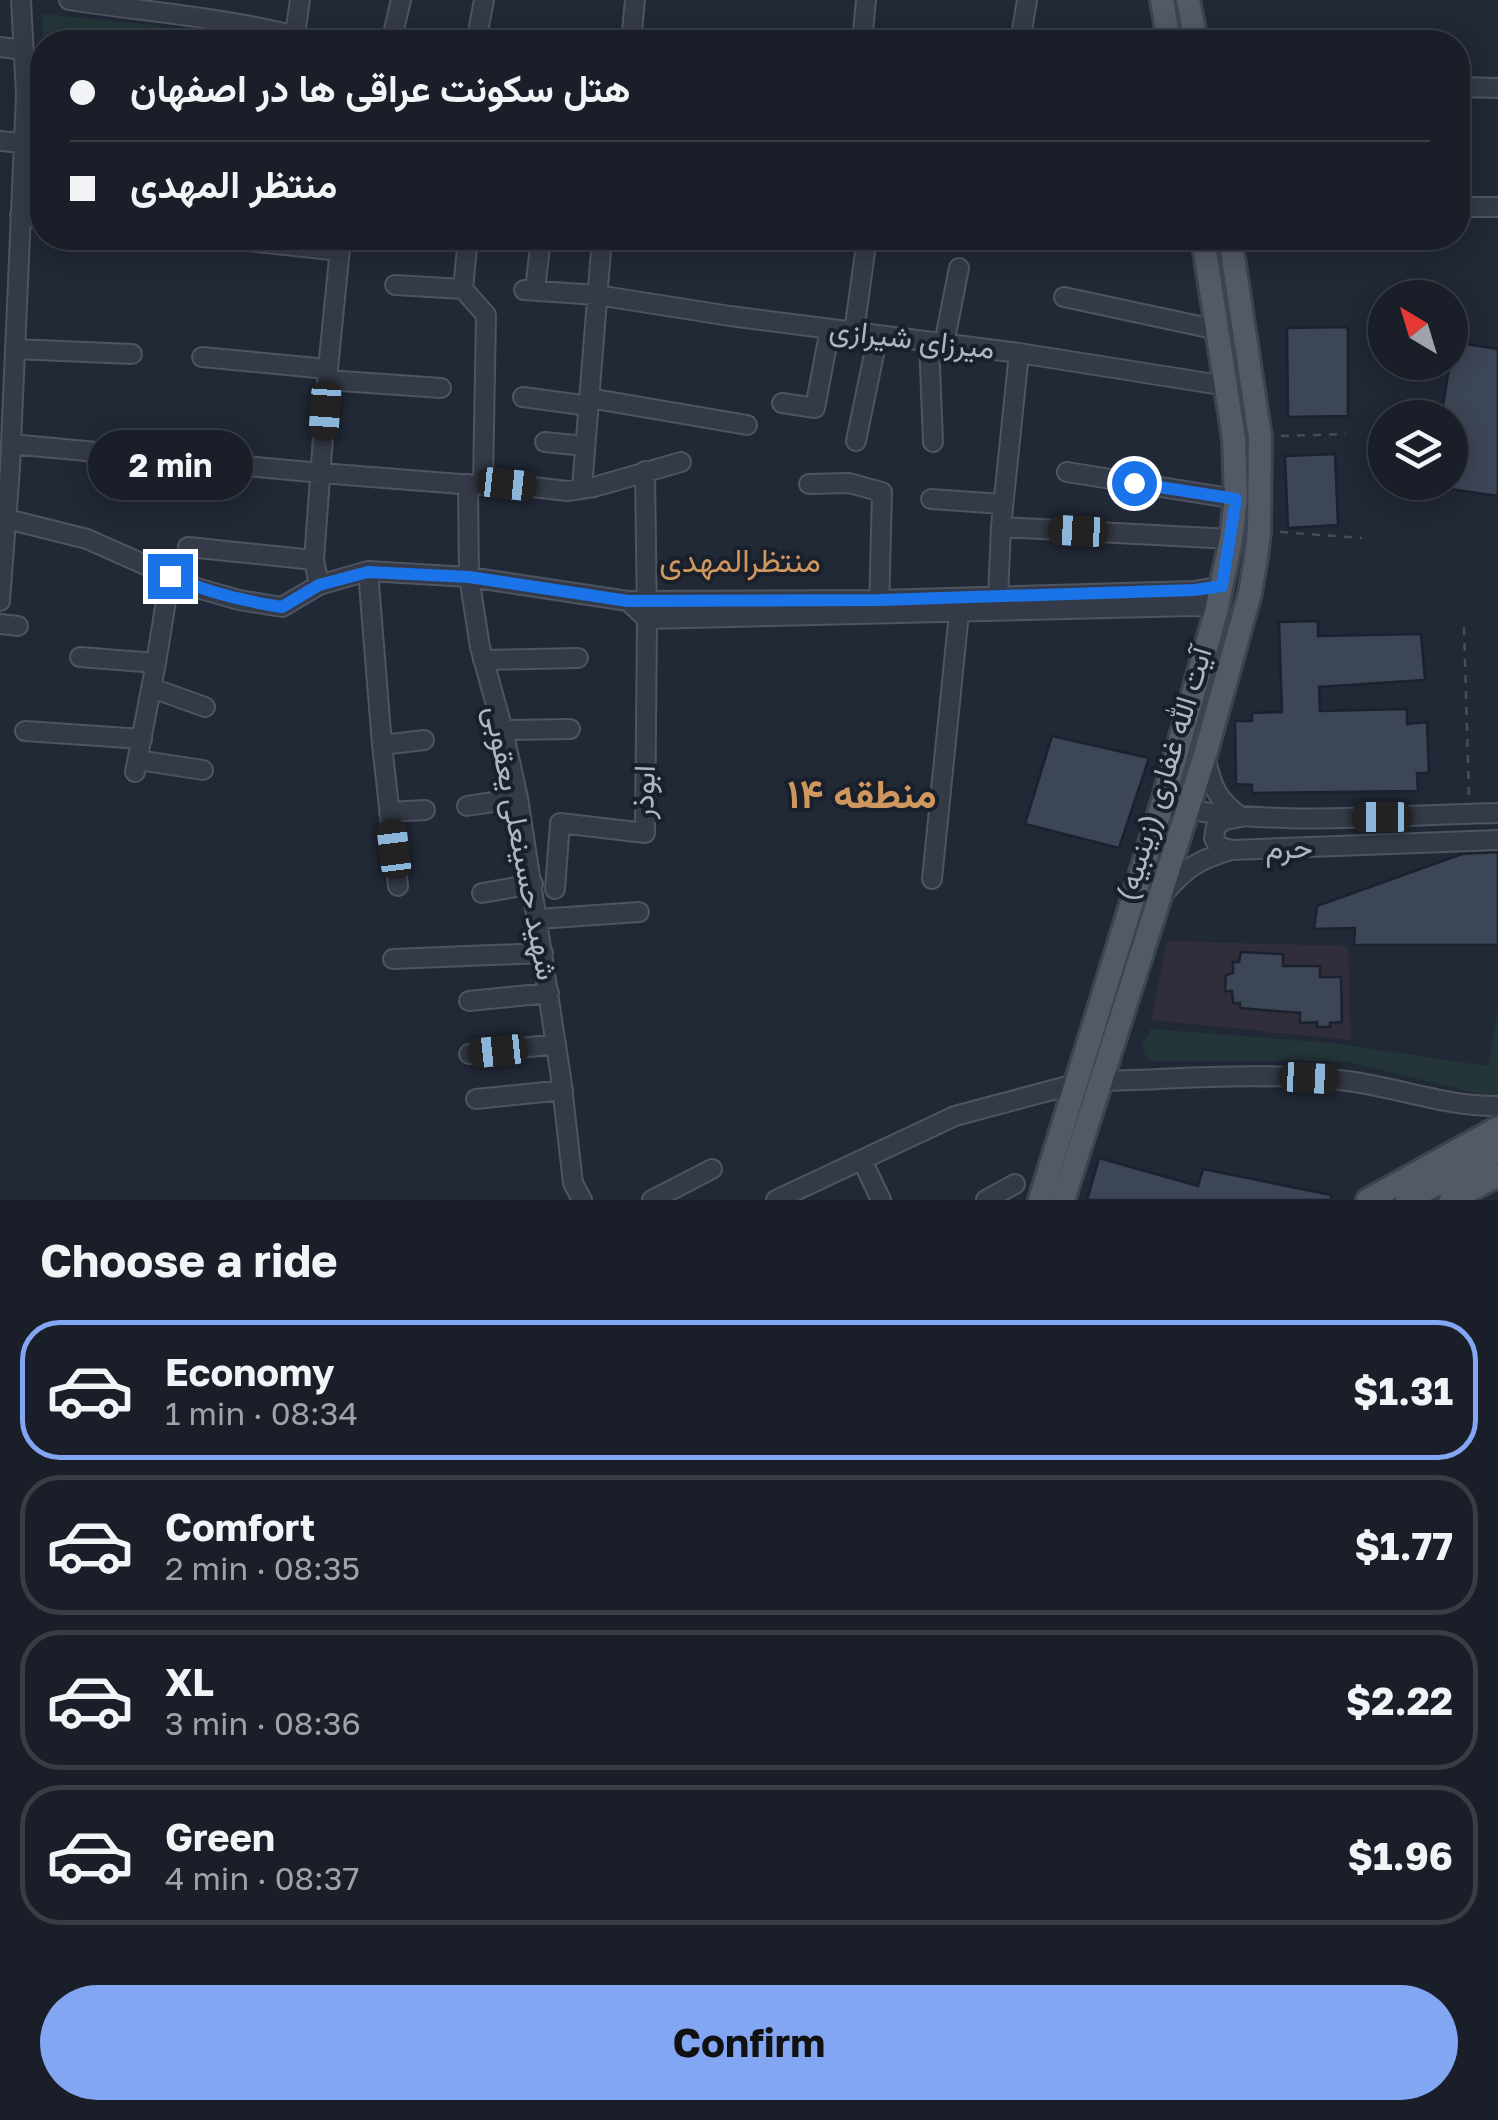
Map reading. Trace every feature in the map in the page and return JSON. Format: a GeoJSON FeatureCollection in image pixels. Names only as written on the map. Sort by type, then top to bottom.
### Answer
{"type":"FeatureCollection","features":[{"type":"Feature","properties":{"kind":"main road"},"geometry":{"type":"LineString","coordinates":[[1162,0],[1167,30]]}},
{"type":"Feature","properties":{"kind":"main road"},"geometry":{"type":"LineString","coordinates":[[1188,0],[1194,30]]}},
{"type":"Feature","properties":{"kind":"main road","name":"آیت الله غفاری (زینبیه)"},"geometry":{"type":"LineString","coordinates":[[1040,1200],[1162,806],[1216,612],[1231,539],[1236,499],[1234,439],[1205,250]]}},
{"type":"Feature","properties":{"kind":"main road","name":"آیت الله غفاری (زینبیه)"},"geometry":{"type":"LineString","coordinates":[[1062,1200],[1205,754],[1250,592],[1259,530],[1260,437],[1232,250]]}},
{"type":"Feature","properties":{"kind":"main road"},"geometry":{"type":"LineString","coordinates":[[1368,1200],[1498,1128]]}},
{"type":"Feature","properties":{"kind":"main road"},"geometry":{"type":"LineString","coordinates":[[1407,1200],[1498,1150]]}},
{"type":"Feature","properties":{"kind":"main road"},"geometry":{"type":"LineString","coordinates":[[1452,1200],[1498,1175]]}},
{"type":"Feature","properties":{"kind":"main road"},"geometry":{"type":"LineString","coordinates":[[1482,1200],[1498,1191]]}},
{"type":"Feature","properties":{"kind":"street"},"geometry":{"type":"LineString","coordinates":[[22,0],[30,90]]}},
{"type":"Feature","properties":{"kind":"street"},"geometry":{"type":"LineString","coordinates":[[69,0],[197,8],[274,30]]}},
{"type":"Feature","properties":{"kind":"street"},"geometry":{"type":"LineString","coordinates":[[296,30],[300,0]]}},
{"type":"Feature","properties":{"kind":"street"},"geometry":{"type":"LineString","coordinates":[[394,30],[401,0]]}},
{"type":"Feature","properties":{"kind":"street"},"geometry":{"type":"LineString","coordinates":[[478,30],[484,0]]}},
{"type":"Feature","properties":{"kind":"street"},"geometry":{"type":"LineString","coordinates":[[632,30],[635,0]]}},
{"type":"Feature","properties":{"kind":"street"},"geometry":{"type":"LineString","coordinates":[[863,30],[866,0]]}},
{"type":"Feature","properties":{"kind":"street"},"geometry":{"type":"LineString","coordinates":[[1022,30],[1027,0]]}},
{"type":"Feature","properties":{"kind":"street"},"geometry":{"type":"LineString","coordinates":[[0,47],[24,50]]}},
{"type":"Feature","properties":{"kind":"street"},"geometry":{"type":"LineString","coordinates":[[1470,87],[1498,88]]}},
{"type":"Feature","properties":{"kind":"street"},"geometry":{"type":"LineString","coordinates":[[0,601],[5,469],[11,444],[10,339],[24,143],[30,127]]}},
{"type":"Feature","properties":{"kind":"street"},"geometry":{"type":"LineString","coordinates":[[0,142],[24,143]]}},
{"type":"Feature","properties":{"kind":"street"},"geometry":{"type":"LineString","coordinates":[[1470,207],[1498,207]]}},
{"type":"Feature","properties":{"kind":"street"},"geometry":{"type":"LineString","coordinates":[[20,216],[30,217]]}},
{"type":"Feature","properties":{"kind":"street"},"geometry":{"type":"LineString","coordinates":[[0,238],[20,239]]}},
{"type":"Feature","properties":{"kind":"street"},"geometry":{"type":"LineString","coordinates":[[319,585],[314,560],[339,250]]}},
{"type":"Feature","properties":{"kind":"street"},"geometry":{"type":"LineString","coordinates":[[395,285],[463,289],[467,250]]}},
{"type":"Feature","properties":{"kind":"street","name":"میرزای شیرازی"},"geometry":{"type":"LineString","coordinates":[[538,250],[530,290],[597,295],[1227,386]]}},
{"type":"Feature","properties":{"kind":"street"},"geometry":{"type":"LineString","coordinates":[[582,488],[601,250]]}},
{"type":"Feature","properties":{"kind":"street"},"geometry":{"type":"LineString","coordinates":[[854,332],[865,250]]}},
{"type":"Feature","properties":{"kind":"street"},"geometry":{"type":"LineString","coordinates":[[932,442],[936,343],[959,268]]}},
{"type":"Feature","properties":{"kind":"street","name":"شهید حسینعلی یعقوبی"},"geometry":{"type":"LineString","coordinates":[[463,289],[486,315],[469,577],[484,660],[518,798],[563,1090],[573,1183],[582,1200]]}},
{"type":"Feature","properties":{"kind":"street"},"geometry":{"type":"LineString","coordinates":[[1064,296],[1218,330]]}},
{"type":"Feature","properties":{"kind":"street"},"geometry":{"type":"LineString","coordinates":[[782,403],[814,408],[830,329]]}},
{"type":"Feature","properties":{"kind":"street"},"geometry":{"type":"LineString","coordinates":[[856,441],[878,335]]}},
{"type":"Feature","properties":{"kind":"street"},"geometry":{"type":"LineString","coordinates":[[10,339],[132,354]]}},
{"type":"Feature","properties":{"kind":"street"},"geometry":{"type":"LineString","coordinates":[[998,597],[1018,353]]}},
{"type":"Feature","properties":{"kind":"street"},"geometry":{"type":"LineString","coordinates":[[202,357],[442,388]]}},
{"type":"Feature","properties":{"kind":"street"},"geometry":{"type":"LineString","coordinates":[[523,397],[589,402],[747,426]]}},
{"type":"Feature","properties":{"kind":"street"},"geometry":{"type":"LineString","coordinates":[[545,442],[586,446]]}},
{"type":"Feature","properties":{"kind":"street"},"geometry":{"type":"LineString","coordinates":[[11,444],[567,491],[682,462]]}},
{"type":"Feature","properties":{"kind":"street"},"geometry":{"type":"LineString","coordinates":[[640,607],[644,471]]}},
{"type":"Feature","properties":{"kind":"street"},"geometry":{"type":"LineString","coordinates":[[1067,472],[1236,499]]}},
{"type":"Feature","properties":{"kind":"street"},"geometry":{"type":"LineString","coordinates":[[809,484],[848,484],[882,492],[880,607]]}},
{"type":"Feature","properties":{"kind":"street"},"geometry":{"type":"LineString","coordinates":[[932,500],[1003,504]]}},
{"type":"Feature","properties":{"kind":"street"},"geometry":{"type":"LineString","coordinates":[[4,520],[87,539],[197,588],[282,607],[319,585],[368,572],[469,577],[640,607],[880,607],[1193,598],[1222,586]]}},
{"type":"Feature","properties":{"kind":"street"},"geometry":{"type":"LineString","coordinates":[[1001,528],[1231,539]]}},
{"type":"Feature","properties":{"kind":"street"},"geometry":{"type":"LineString","coordinates":[[188,547],[314,560]]}},
{"type":"Feature","properties":{"kind":"street"},"geometry":{"type":"LineString","coordinates":[[368,572],[398,886]]}},
{"type":"Feature","properties":{"kind":"street"},"geometry":{"type":"LineString","coordinates":[[170,576],[136,766],[203,770]]}},
{"type":"Feature","properties":{"kind":"street"},"geometry":{"type":"LineString","coordinates":[[960,605],[998,597],[1193,598],[1216,612]]}},
{"type":"Feature","properties":{"kind":"street"},"geometry":{"type":"LineString","coordinates":[[932,879],[960,605]]}},
{"type":"Feature","properties":{"kind":"street","name":"ابوذر"},"geometry":{"type":"LineString","coordinates":[[555,889],[560,823],[645,833],[640,607]]}},
{"type":"Feature","properties":{"kind":"street"},"geometry":{"type":"LineString","coordinates":[[80,657],[156,663]]}},
{"type":"Feature","properties":{"kind":"street"},"geometry":{"type":"LineString","coordinates":[[484,660],[578,658]]}},
{"type":"Feature","properties":{"kind":"street"},"geometry":{"type":"LineString","coordinates":[[152,688],[206,707]]}},
{"type":"Feature","properties":{"kind":"street"},"geometry":{"type":"LineString","coordinates":[[503,730],[570,729]]}},
{"type":"Feature","properties":{"kind":"street"},"geometry":{"type":"LineString","coordinates":[[25,731],[142,739]]}},
{"type":"Feature","properties":{"kind":"street"},"geometry":{"type":"LineString","coordinates":[[382,745],[424,740]]}},
{"type":"Feature","properties":{"kind":"street","name":"حرم"},"geometry":{"type":"LineString","coordinates":[[1205,754],[1212,787],[1225,805],[1242,817],[1498,813]]}},
{"type":"Feature","properties":{"kind":"street"},"geometry":{"type":"LineString","coordinates":[[467,806],[518,798]]}},
{"type":"Feature","properties":{"kind":"street"},"geometry":{"type":"LineString","coordinates":[[1162,806],[1242,817]]}},
{"type":"Feature","properties":{"kind":"street"},"geometry":{"type":"LineString","coordinates":[[389,812],[425,810]]}},
{"type":"Feature","properties":{"kind":"street"},"geometry":{"type":"LineString","coordinates":[[1232,850],[1218,846],[1214,838],[1216,826],[1242,817]]}},
{"type":"Feature","properties":{"kind":"street","name":"حرم"},"geometry":{"type":"LineString","coordinates":[[1158,900],[1184,870],[1232,850],[1498,840]]}},
{"type":"Feature","properties":{"kind":"street"},"geometry":{"type":"LineString","coordinates":[[482,893],[533,884]]}},
{"type":"Feature","properties":{"kind":"street"},"geometry":{"type":"LineString","coordinates":[[538,919],[640,912]]}},
{"type":"Feature","properties":{"kind":"street"},"geometry":{"type":"LineString","coordinates":[[393,960],[543,953]]}},
{"type":"Feature","properties":{"kind":"street"},"geometry":{"type":"LineString","coordinates":[[468,1001],[549,993]]}},
{"type":"Feature","properties":{"kind":"street"},"geometry":{"type":"LineString","coordinates":[[468,1054],[556,1044]]}},
{"type":"Feature","properties":{"kind":"street"},"geometry":{"type":"LineString","coordinates":[[1100,1082],[1278,1076],[1341,1080],[1473,1106],[1498,1106]]}},
{"type":"Feature","properties":{"kind":"street"},"geometry":{"type":"LineString","coordinates":[[776,1200],[955,1116],[1075,1084]]}},
{"type":"Feature","properties":{"kind":"street"},"geometry":{"type":"LineString","coordinates":[[476,1099],[563,1090]]}},
{"type":"Feature","properties":{"kind":"street"},"geometry":{"type":"LineString","coordinates":[[1453,1153],[1498,1120]]}},
{"type":"Feature","properties":{"kind":"street"},"geometry":{"type":"LineString","coordinates":[[862,1160],[882,1200]]}},
{"type":"Feature","properties":{"kind":"street"},"geometry":{"type":"LineString","coordinates":[[652,1200],[712,1169]]}},
{"type":"Feature","properties":{"kind":"street"},"geometry":{"type":"LineString","coordinates":[[986,1200],[1015,1184]]}},
{"type":"Feature","properties":{"kind":"path"},"geometry":{"type":"LineString","coordinates":[[1260,437],[1346,434]]}},
{"type":"Feature","properties":{"kind":"path"},"geometry":{"type":"LineString","coordinates":[[1259,530],[1362,538]]}},
{"type":"Feature","properties":{"kind":"path"},"geometry":{"type":"LineString","coordinates":[[1464,627],[1470,814]]}},
{"type":"Feature","properties":{"kind":"shaded area"},"geometry":{"type":"Polygon","coordinates":[[[42,14],[177,30],[43,30],[42,14]]]}},
{"type":"Feature","properties":{"kind":"shaded area"},"geometry":{"type":"Polygon","coordinates":[[[1167,941],[1348,946],[1351,1040],[1151,1020],[1167,941]]]}},
{"type":"Feature","properties":{"kind":"shaded area"},"geometry":{"type":"Polygon","coordinates":[[[1498,1008],[1498,1095],[1488,1096],[1344,1061],[1148,1061],[1142,1047],[1151,1029],[1332,1043],[1488,1066],[1498,1008]]]}},
{"type":"Feature","properties":{"kind":"building"},"geometry":{"type":"Polygon","coordinates":[[[1348,327],[1348,416],[1288,417],[1287,328],[1348,327]]]}},
{"type":"Feature","properties":{"kind":"building"},"geometry":{"type":"Polygon","coordinates":[[[1468,344],[1498,349],[1498,496],[1468,492],[1468,400],[1444,400],[1447,380],[1468,380],[1468,344]]]}},
{"type":"Feature","properties":{"kind":"building"},"geometry":{"type":"Polygon","coordinates":[[[1335,454],[1338,525],[1288,528],[1285,456],[1335,454]]]}},
{"type":"Feature","properties":{"kind":"building"},"geometry":{"type":"Polygon","coordinates":[[[1318,621],[1318,636],[1421,634],[1425,680],[1319,687],[1320,711],[1407,709],[1407,724],[1427,722],[1429,773],[1417,773],[1418,791],[1252,793],[1252,785],[1236,784],[1235,721],[1252,721],[1252,713],[1282,712],[1279,622],[1318,621]]]}},
{"type":"Feature","properties":{"kind":"building"},"geometry":{"type":"Polygon","coordinates":[[[1052,736],[1149,758],[1119,848],[1025,824],[1052,736]]]}},
{"type":"Feature","properties":{"kind":"building"},"geometry":{"type":"Polygon","coordinates":[[[1498,852],[1498,945],[1354,945],[1355,928],[1314,929],[1317,906],[1462,854],[1498,852]]]}},
{"type":"Feature","properties":{"kind":"building"},"geometry":{"type":"Polygon","coordinates":[[[1241,952],[1283,954],[1283,966],[1320,966],[1320,977],[1341,977],[1342,1022],[1317,1027],[1317,1022],[1300,1023],[1300,1013],[1240,1008],[1240,1003],[1233,1003],[1232,991],[1225,991],[1226,975],[1233,973],[1233,962],[1239,962],[1241,952]]]}},
{"type":"Feature","properties":{"kind":"building"},"geometry":{"type":"Polygon","coordinates":[[[1099,1158],[1198,1186],[1203,1169],[1331,1195],[1331,1200],[1087,1200],[1099,1158]]]}},
{"type":"Feature","properties":{"kind":"district","name":"منتظرالمهدی"},"geometry":{"type":"Point","coordinates":[740,561]}},
{"type":"Feature","properties":{"kind":"district","name":"منطقه ۱۴"},"geometry":{"type":"Point","coordinates":[862,794]}},
{"type":"Feature","properties":{"kind":"route"},"geometry":{"type":"LineString","coordinates":[[170,576],[240,600],[282,607],[319,585],[368,572],[469,577],[628,601],[880,600],[1211,590],[1222,586],[1236,499],[1134,483]]}}]}
